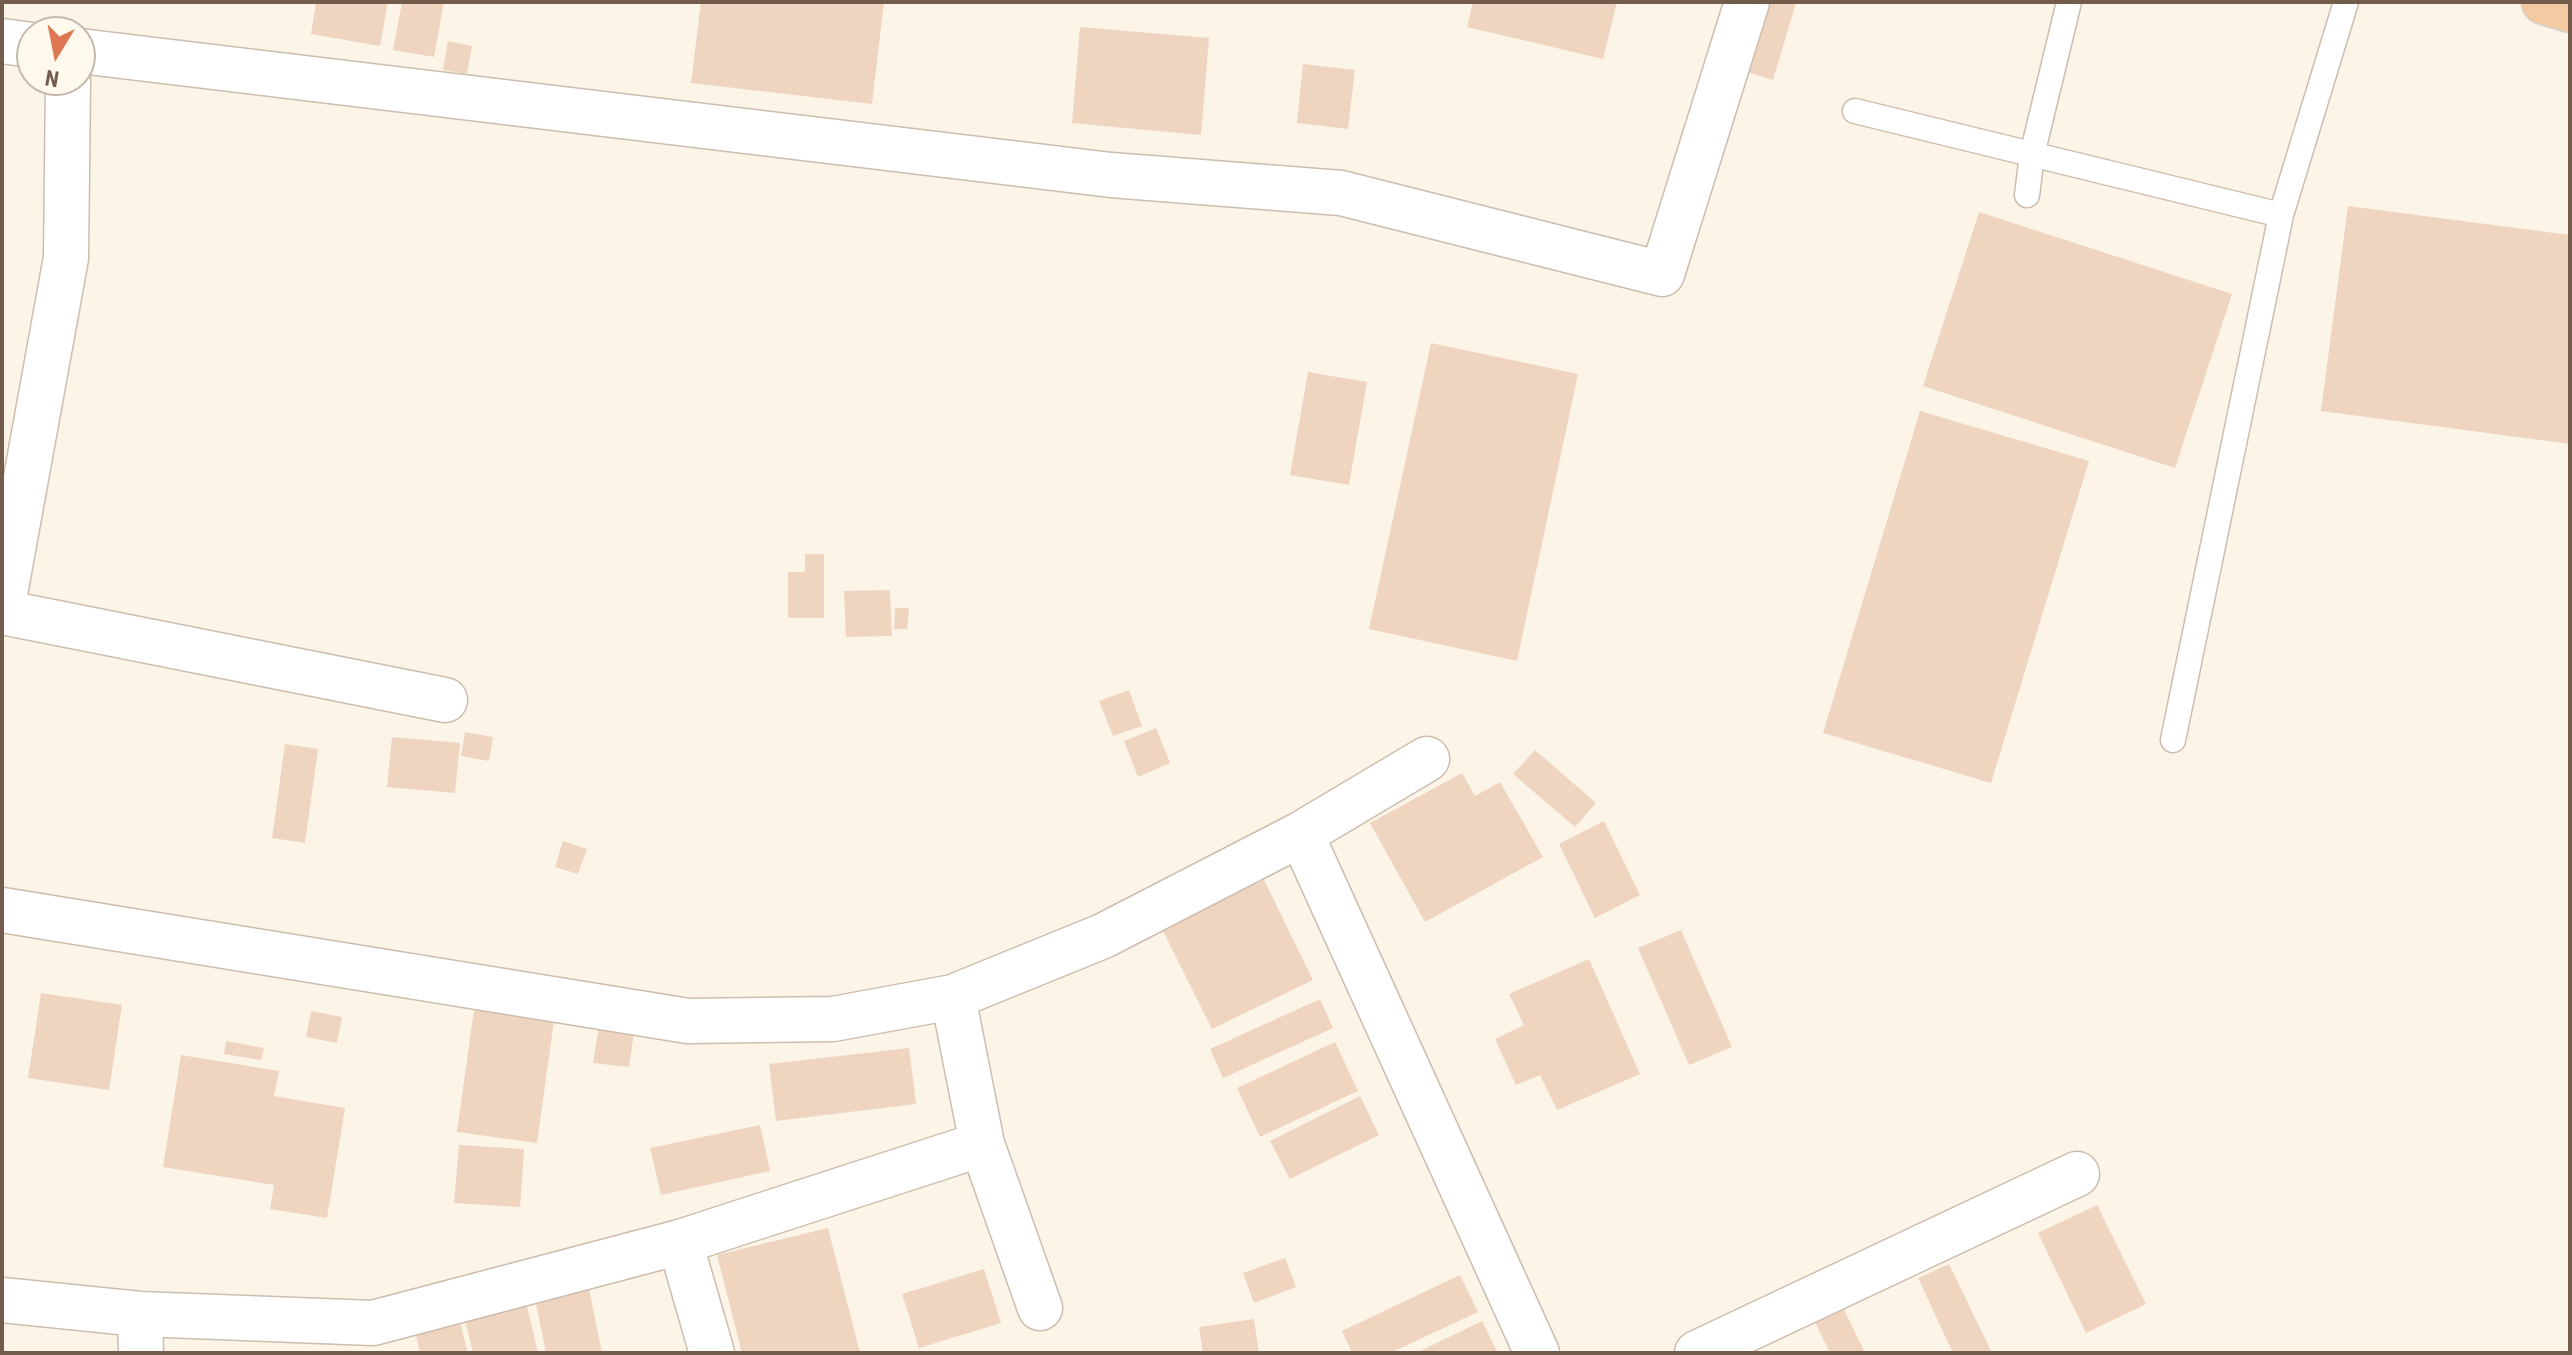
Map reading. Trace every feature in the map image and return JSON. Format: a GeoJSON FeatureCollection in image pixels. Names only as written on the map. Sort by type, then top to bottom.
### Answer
{"type":"FeatureCollection","features":[{"type":"Feature","properties":{"kind":"highway"},"geometry":{"type":"LineString","coordinates":[[2544,2],[2570,10]]}},
{"type":"Feature","properties":{"kind":"street"},"geometry":{"type":"LineString","coordinates":[[96,53],[1111,175],[1341,193],[1662,274],[1747,2]]}},
{"type":"Feature","properties":{"kind":"street"},"geometry":{"type":"LineString","coordinates":[[68,96],[66,258],[4,590],[445,700]]}},
{"type":"Feature","properties":{"kind":"street"},"geometry":{"type":"LineString","coordinates":[[2,910],[688,1021],[833,1019],[953,997],[1103,936],[1301,834],[1427,759]]}},
{"type":"Feature","properties":{"kind":"street"},"geometry":{"type":"LineString","coordinates":[[1301,834],[1537,1353]]}},
{"type":"Feature","properties":{"kind":"street"},"geometry":{"type":"LineString","coordinates":[[953,997],[982,1144],[1040,1308]]}},
{"type":"Feature","properties":{"kind":"street"},"geometry":{"type":"LineString","coordinates":[[2,1300],[140,1334],[376,1338],[982,1144]]}},
{"type":"Feature","properties":{"kind":"street"},"geometry":{"type":"LineString","coordinates":[[1697,1353],[2077,1174]]}},
{"type":"Feature","properties":{"kind":"street"},"geometry":{"type":"LineString","coordinates":[[680,1242],[712,1353]]}},
{"type":"Feature","properties":{"kind":"lane"},"geometry":{"type":"LineString","coordinates":[[2027,195],[2032,155],[2069,2]]}},
{"type":"Feature","properties":{"kind":"lane"},"geometry":{"type":"LineString","coordinates":[[2173,740],[2281,215],[2346,2]]}},
{"type":"Feature","properties":{"kind":"lane"},"geometry":{"type":"LineString","coordinates":[[1855,111],[2281,215]]}},
{"type":"Feature","properties":{"kind":"building"},"geometry":{"type":"Polygon","coordinates":[[[316,2],[388,2],[380,46],[311,34],[316,2]]]}},
{"type":"Feature","properties":{"kind":"building"},"geometry":{"type":"Polygon","coordinates":[[[402,2],[444,2],[434,57],[393,50],[402,2]]]}},
{"type":"Feature","properties":{"kind":"building"},"geometry":{"type":"Polygon","coordinates":[[[701,2],[884,2],[872,104],[691,83],[701,2]]]}},
{"type":"Feature","properties":{"kind":"building"},"geometry":{"type":"Polygon","coordinates":[[[1473,2],[1617,2],[1603,59],[1467,27],[1473,2]]]}},
{"type":"Feature","properties":{"kind":"building"},"geometry":{"type":"Polygon","coordinates":[[[1758,2],[1796,3],[1773,80],[1738,69],[1758,2]]]}},
{"type":"Feature","properties":{"kind":"building"},"geometry":{"type":"Polygon","coordinates":[[[1080,27],[1209,38],[1201,135],[1072,123],[1080,27]]]}},
{"type":"Feature","properties":{"kind":"building"},"geometry":{"type":"Polygon","coordinates":[[[448,41],[472,46],[467,74],[443,70],[448,41]]]}},
{"type":"Feature","properties":{"kind":"building"},"geometry":{"type":"Polygon","coordinates":[[[1303,64],[1355,70],[1348,129],[1297,123],[1303,64]]]}},
{"type":"Feature","properties":{"kind":"building"},"geometry":{"type":"Polygon","coordinates":[[[2348,206],[2570,235],[2570,444],[2321,411],[2348,206]]]}},
{"type":"Feature","properties":{"kind":"building"},"geometry":{"type":"Polygon","coordinates":[[[1979,212],[2232,294],[2175,468],[1923,386],[1979,212]]]}},
{"type":"Feature","properties":{"kind":"building"},"geometry":{"type":"Polygon","coordinates":[[[1431,343],[1578,374],[1517,661],[1369,629],[1431,343]]]}},
{"type":"Feature","properties":{"kind":"building"},"geometry":{"type":"Polygon","coordinates":[[[1308,372],[1367,382],[1349,485],[1290,475],[1308,372]]]}},
{"type":"Feature","properties":{"kind":"building"},"geometry":{"type":"Polygon","coordinates":[[[1920,411],[2089,461],[1991,783],[1823,733],[1920,411]]]}},
{"type":"Feature","properties":{"kind":"building"},"geometry":{"type":"Polygon","coordinates":[[[805,554],[824,554],[824,618],[788,618],[788,572],[805,572],[805,554]]]}},
{"type":"Feature","properties":{"kind":"building"},"geometry":{"type":"Polygon","coordinates":[[[890,590],[892,636],[846,637],[844,591],[890,590]]]}},
{"type":"Feature","properties":{"kind":"building"},"geometry":{"type":"Polygon","coordinates":[[[895,608],[909,608],[907,629],[894,629],[895,608]]]}},
{"type":"Feature","properties":{"kind":"building"},"geometry":{"type":"Polygon","coordinates":[[[1129,690],[1142,726],[1113,736],[1099,701],[1129,690]]]}},
{"type":"Feature","properties":{"kind":"building"},"geometry":{"type":"Polygon","coordinates":[[[1156,728],[1170,763],[1138,777],[1124,741],[1156,728]]]}},
{"type":"Feature","properties":{"kind":"building"},"geometry":{"type":"Polygon","coordinates":[[[465,732],[493,737],[489,761],[461,756],[465,732]]]}},
{"type":"Feature","properties":{"kind":"building"},"geometry":{"type":"Polygon","coordinates":[[[392,737],[460,743],[455,793],[387,787],[392,737]]]}},
{"type":"Feature","properties":{"kind":"building"},"geometry":{"type":"Polygon","coordinates":[[[285,744],[318,749],[305,843],[272,838],[285,744]]]}},
{"type":"Feature","properties":{"kind":"building"},"geometry":{"type":"Polygon","coordinates":[[[1535,750],[1596,803],[1575,827],[1513,774],[1535,750]]]}},
{"type":"Feature","properties":{"kind":"building"},"geometry":{"type":"Polygon","coordinates":[[[1462,773],[1475,796],[1500,782],[1543,857],[1425,922],[1370,823],[1462,773]]]}},
{"type":"Feature","properties":{"kind":"building"},"geometry":{"type":"Polygon","coordinates":[[[1604,821],[1640,895],[1595,918],[1559,844],[1604,821]]]}},
{"type":"Feature","properties":{"kind":"building"},"geometry":{"type":"Polygon","coordinates":[[[563,841],[587,849],[578,874],[555,867],[563,841]]]}},
{"type":"Feature","properties":{"kind":"building"},"geometry":{"type":"Polygon","coordinates":[[[1264,880],[1313,980],[1212,1029],[1162,929],[1264,880]]]}},
{"type":"Feature","properties":{"kind":"building"},"geometry":{"type":"Polygon","coordinates":[[[1681,930],[1732,1047],[1689,1065],[1638,948],[1681,930]]]}},
{"type":"Feature","properties":{"kind":"building"},"geometry":{"type":"Polygon","coordinates":[[[1589,959],[1640,1074],[1557,1110],[1540,1075],[1516,1085],[1495,1039],[1524,1025],[1509,994],[1589,959]]]}},
{"type":"Feature","properties":{"kind":"building"},"geometry":{"type":"Polygon","coordinates":[[[41,993],[122,1005],[109,1090],[28,1078],[41,993]]]}},
{"type":"Feature","properties":{"kind":"building"},"geometry":{"type":"Polygon","coordinates":[[[1320,999],[1333,1028],[1223,1078],[1210,1049],[1320,999]]]}},
{"type":"Feature","properties":{"kind":"building"},"geometry":{"type":"Polygon","coordinates":[[[474,1010],[554,1021],[537,1143],[457,1132],[474,1010]]]}},
{"type":"Feature","properties":{"kind":"building"},"geometry":{"type":"Polygon","coordinates":[[[311,1011],[342,1017],[337,1043],[306,1037],[311,1011]]]}},
{"type":"Feature","properties":{"kind":"building"},"geometry":{"type":"Polygon","coordinates":[[[599,1027],[634,1032],[629,1067],[593,1063],[599,1027]]]}},
{"type":"Feature","properties":{"kind":"building"},"geometry":{"type":"Polygon","coordinates":[[[226,1041],[264,1048],[261,1060],[224,1054],[226,1041]]]}},
{"type":"Feature","properties":{"kind":"building"},"geometry":{"type":"Polygon","coordinates":[[[1335,1042],[1358,1091],[1260,1137],[1237,1088],[1335,1042]]]}},
{"type":"Feature","properties":{"kind":"building"},"geometry":{"type":"Polygon","coordinates":[[[909,1048],[916,1104],[776,1121],[769,1064],[909,1048]]]}},
{"type":"Feature","properties":{"kind":"building"},"geometry":{"type":"Polygon","coordinates":[[[181,1055],[279,1071],[274,1096],[345,1108],[327,1218],[270,1209],[274,1185],[163,1167],[181,1055]]]}},
{"type":"Feature","properties":{"kind":"building"},"geometry":{"type":"Polygon","coordinates":[[[1360,1096],[1379,1135],[1290,1179],[1270,1141],[1360,1096]]]}},
{"type":"Feature","properties":{"kind":"building"},"geometry":{"type":"Polygon","coordinates":[[[760,1125],[770,1171],[661,1195],[650,1148],[760,1125]]]}},
{"type":"Feature","properties":{"kind":"building"},"geometry":{"type":"Polygon","coordinates":[[[459,1145],[524,1149],[520,1207],[454,1203],[459,1145]]]}},
{"type":"Feature","properties":{"kind":"building"},"geometry":{"type":"Polygon","coordinates":[[[2097,1205],[2146,1304],[2086,1333],[2038,1233],[2097,1205]]]}},
{"type":"Feature","properties":{"kind":"building"},"geometry":{"type":"Polygon","coordinates":[[[828,1228],[860,1353],[742,1353],[717,1255],[828,1228]]]}},
{"type":"Feature","properties":{"kind":"building"},"geometry":{"type":"Polygon","coordinates":[[[1285,1258],[1296,1287],[1254,1303],[1243,1273],[1285,1258]]]}},
{"type":"Feature","properties":{"kind":"building"},"geometry":{"type":"Polygon","coordinates":[[[1949,1264],[1992,1353],[1953,1353],[1918,1278],[1949,1264]]]}},
{"type":"Feature","properties":{"kind":"building"},"geometry":{"type":"Polygon","coordinates":[[[984,1269],[1001,1323],[919,1348],[902,1294],[984,1269]]]}},
{"type":"Feature","properties":{"kind":"building"},"geometry":{"type":"Polygon","coordinates":[[[1460,1275],[1478,1312],[1390,1353],[1352,1353],[1342,1331],[1460,1275]]]}},
{"type":"Feature","properties":{"kind":"building"},"geometry":{"type":"Polygon","coordinates":[[[589,1289],[602,1353],[546,1353],[535,1299],[589,1289]]]}},
{"type":"Feature","properties":{"kind":"building"},"geometry":{"type":"Polygon","coordinates":[[[524,1293],[538,1353],[473,1353],[462,1308],[524,1293]]]}},
{"type":"Feature","properties":{"kind":"building"},"geometry":{"type":"Polygon","coordinates":[[[1837,1295],[1865,1353],[1830,1353],[1808,1308],[1837,1295]]]}},
{"type":"Feature","properties":{"kind":"building"},"geometry":{"type":"Polygon","coordinates":[[[457,1311],[468,1353],[420,1353],[413,1323],[457,1311]]]}},
{"type":"Feature","properties":{"kind":"building"},"geometry":{"type":"Polygon","coordinates":[[[1254,1319],[1259,1353],[1203,1353],[1199,1327],[1254,1319]]]}},
{"type":"Feature","properties":{"kind":"building"},"geometry":{"type":"Polygon","coordinates":[[[1482,1321],[1498,1353],[1416,1353],[1482,1321]]]}}]}
